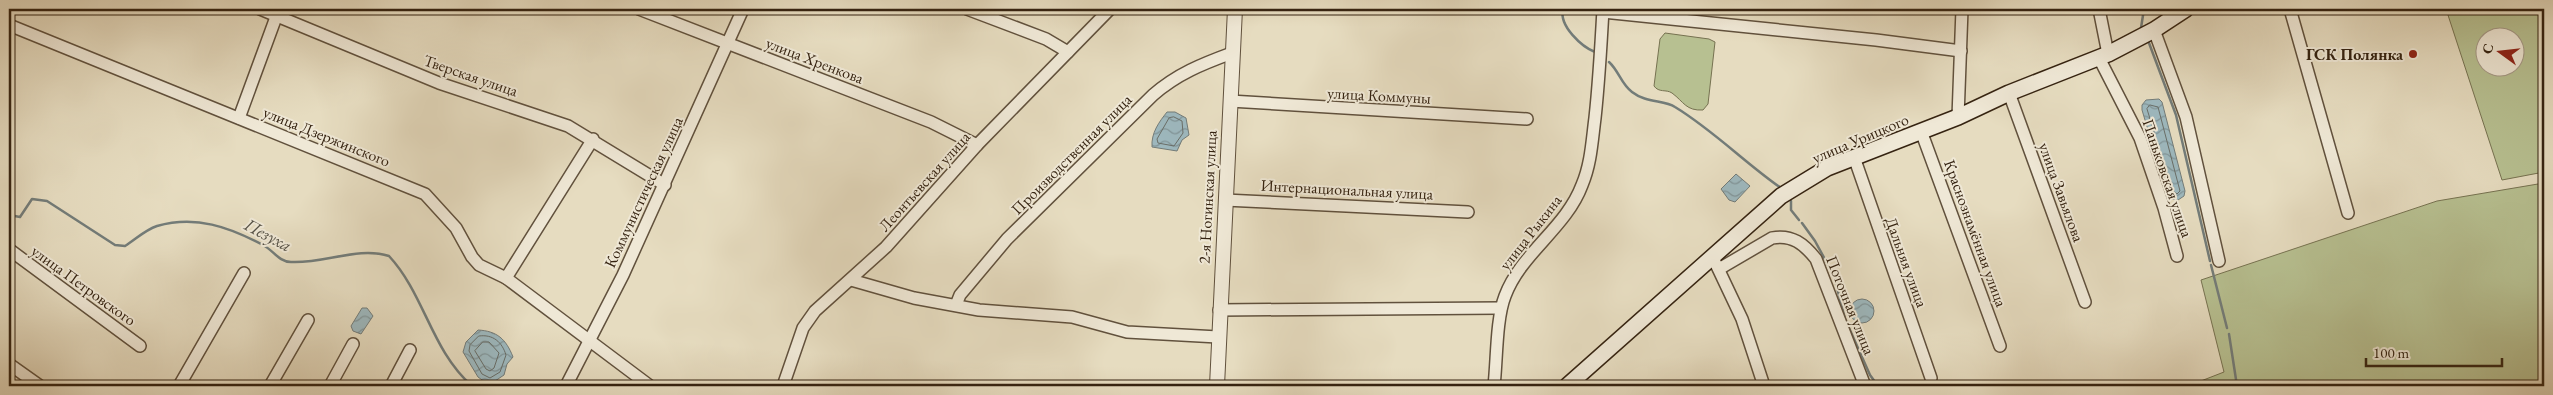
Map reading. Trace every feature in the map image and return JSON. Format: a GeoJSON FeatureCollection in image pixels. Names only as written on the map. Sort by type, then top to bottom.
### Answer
{"type":"FeatureCollection","features":[{"type":"Feature","properties":{"kind":"main road","name":"улица Урицкого"},"geometry":{"type":"LineString","coordinates":[[1567,386],[1715,262],[1781,196],[1827,168],[1958,118],[2009,93],[2103,56],[2154,30],[2186,9]]}},
{"type":"Feature","properties":{"kind":"street","name":"Тверская улица"},"geometry":{"type":"LineString","coordinates":[[260,9],[278,12],[439,83],[548,118],[593,139],[665,184]]}},
{"type":"Feature","properties":{"kind":"street","name":"улица Хренкова"},"geometry":{"type":"LineString","coordinates":[[639,9],[932,122],[978,145]]}},
{"type":"Feature","properties":{"kind":"street","name":"Коммунистическая улица"},"geometry":{"type":"LineString","coordinates":[[567,386],[665,184],[743,9]]}},
{"type":"Feature","properties":{"kind":"street"},"geometry":{"type":"LineString","coordinates":[[968,9],[1046,39],[1068,52]]}},
{"type":"Feature","properties":{"kind":"street","name":"Леонтьевская улица"},"geometry":{"type":"LineString","coordinates":[[783,386],[809,318],[886,247],[978,145],[1110,9]]}},
{"type":"Feature","properties":{"kind":"street","name":"2-я Ногинская улица"},"geometry":{"type":"LineString","coordinates":[[1217,386],[1235,9]]}},
{"type":"Feature","properties":{"kind":"street"},"geometry":{"type":"LineString","coordinates":[[1958,118],[1962,9]]}},
{"type":"Feature","properties":{"kind":"street","name":"Паньковская улица"},"geometry":{"type":"LineString","coordinates":[[2099,9],[2103,56],[2140,138],[2164,208],[2177,256]]}},
{"type":"Feature","properties":{"kind":"street"},"geometry":{"type":"LineString","coordinates":[[2290,9],[2348,214]]}},
{"type":"Feature","properties":{"kind":"street"},"geometry":{"type":"LineString","coordinates":[[1603,10],[1961,51]]}},
{"type":"Feature","properties":{"kind":"street","name":"улица Рыкина"},"geometry":{"type":"LineString","coordinates":[[1494,386],[1501,308],[1512,281],[1566,216],[1582,186],[1587,171],[1595,120],[1603,44],[1603,10]]}},
{"type":"Feature","properties":{"kind":"street"},"geometry":{"type":"LineString","coordinates":[[239,118],[278,12]]}},
{"type":"Feature","properties":{"kind":"street","name":"улица Дзержинского"},"geometry":{"type":"LineString","coordinates":[[9,25],[425,194],[456,228],[479,266],[506,278],[650,386]]}},
{"type":"Feature","properties":{"kind":"street"},"geometry":{"type":"LineString","coordinates":[[2154,30],[2186,116],[2219,261]]}},
{"type":"Feature","properties":{"kind":"street","name":"Производственная улица"},"geometry":{"type":"LineString","coordinates":[[956,305],[960,295],[1007,239],[1154,95],[1172,79],[1197,66],[1232,53]]}},
{"type":"Feature","properties":{"kind":"street","name":"улица Завьялова"},"geometry":{"type":"LineString","coordinates":[[2009,93],[2085,302]]}},
{"type":"Feature","properties":{"kind":"street","name":"улица Коммуны"},"geometry":{"type":"LineString","coordinates":[[1230,101],[1527,119]]}},
{"type":"Feature","properties":{"kind":"street","name":"Краснознамённая улица"},"geometry":{"type":"LineString","coordinates":[[1921,131],[2000,346]]}},
{"type":"Feature","properties":{"kind":"street"},"geometry":{"type":"LineString","coordinates":[[506,278],[593,139]]}},
{"type":"Feature","properties":{"kind":"street","name":"Дальняя улица"},"geometry":{"type":"LineString","coordinates":[[1854,157],[1932,378]]}},
{"type":"Feature","properties":{"kind":"street","name":"Интернациональная улица"},"geometry":{"type":"LineString","coordinates":[[1225,200],[1468,212]]}},
{"type":"Feature","properties":{"kind":"street","name":"Поточная улица"},"geometry":{"type":"LineString","coordinates":[[1715,262],[1772,238],[1782,236],[1805,245],[1816,259],[1865,386]]}},
{"type":"Feature","properties":{"kind":"street","name":"улица Петровского"},"geometry":{"type":"LineString","coordinates":[[10,250],[140,346]]}},
{"type":"Feature","properties":{"kind":"street"},"geometry":{"type":"LineString","coordinates":[[1715,262],[1742,319],[1764,386]]}},
{"type":"Feature","properties":{"kind":"street"},"geometry":{"type":"LineString","coordinates":[[179,386],[244,273]]}},
{"type":"Feature","properties":{"kind":"street"},"geometry":{"type":"LineString","coordinates":[[851,280],[906,296],[979,310],[1072,316],[1127,332],[1218,337]]}},
{"type":"Feature","properties":{"kind":"street"},"geometry":{"type":"LineString","coordinates":[[1220,310],[1501,308]]}},
{"type":"Feature","properties":{"kind":"street"},"geometry":{"type":"LineString","coordinates":[[270,386],[308,320]]}},
{"type":"Feature","properties":{"kind":"street"},"geometry":{"type":"LineString","coordinates":[[330,386],[353,344]]}},
{"type":"Feature","properties":{"kind":"street"},"geometry":{"type":"LineString","coordinates":[[391,386],[410,350]]}},
{"type":"Feature","properties":{"kind":"street"},"geometry":{"type":"LineString","coordinates":[[9,364],[40,386]]}},
{"type":"Feature","properties":{"kind":"green space"},"geometry":{"type":"Polygon","coordinates":[[[2446,9],[2544,9],[2544,172],[2502,180],[2446,9]]]}},
{"type":"Feature","properties":{"kind":"green space"},"geometry":{"type":"Polygon","coordinates":[[[1665,33],[1709,39],[1715,42],[1708,104],[1703,110],[1693,109],[1672,93],[1654,86],[1660,39],[1665,33]]]}},
{"type":"Feature","properties":{"kind":"green space"},"geometry":{"type":"Polygon","coordinates":[[[2544,183],[2544,386],[2188,386],[2224,372],[2201,280],[2437,201],[2544,183]]]}},
{"type":"Feature","properties":{"kind":"water"},"geometry":{"type":"Polygon","coordinates":[[[2159,99],[2162,102],[2185,191],[2184,196],[2178,200],[2172,199],[2167,193],[2142,110],[2142,105],[2146,100],[2159,99]]]}},
{"type":"Feature","properties":{"kind":"water"},"geometry":{"type":"Polygon","coordinates":[[[1167,112],[1175,112],[1186,118],[1189,135],[1182,140],[1177,151],[1152,147],[1154,132],[1167,112]]]}},
{"type":"Feature","properties":{"kind":"water"},"geometry":{"type":"Polygon","coordinates":[[[1736,174],[1750,186],[1735,202],[1729,200],[1721,189],[1736,174]]]}},
{"type":"Feature","properties":{"kind":"water"},"geometry":{"type":"Polygon","coordinates":[[[1862,299],[1871,302],[1874,311],[1871,320],[1862,323],[1853,320],[1850,311],[1853,302],[1862,299]]]}},
{"type":"Feature","properties":{"kind":"water"},"geometry":{"type":"Polygon","coordinates":[[[362,308],[367,308],[373,316],[361,334],[353,331],[351,326],[362,308]]]}},
{"type":"Feature","properties":{"kind":"water"},"geometry":{"type":"Polygon","coordinates":[[[478,330],[491,332],[500,337],[507,345],[513,357],[507,364],[504,375],[489,385],[478,377],[463,352],[466,342],[478,330]]]}},
{"type":"Feature","properties":{"kind":"waterway"},"geometry":{"type":"LineString","coordinates":[[2141,28],[2144,9]]}},
{"type":"Feature","properties":{"kind":"waterway"},"geometry":{"type":"LineString","coordinates":[[1563,10],[1564,23],[1568,29],[1578,41],[1595,52]]}},
{"type":"Feature","properties":{"kind":"waterway"},"geometry":{"type":"LineString","coordinates":[[2149,43],[2176,115],[2210,261]]}},
{"type":"Feature","properties":{"kind":"waterway"},"geometry":{"type":"LineString","coordinates":[[1609,62],[1625,85],[1637,96],[1675,107],[1703,126],[1781,188]]}},
{"type":"Feature","properties":{"kind":"waterway","name":"Пезуха"},"geometry":{"type":"LineString","coordinates":[[9,215],[20,217],[32,199],[47,201],[115,245],[125,246],[157,226],[171,223],[199,222],[238,233],[263,245],[283,260],[291,262],[365,253],[389,256],[411,288],[447,356],[458,372],[472,386]]}},
{"type":"Feature","properties":{"kind":"waterway"},"geometry":{"type":"LineString","coordinates":[[1791,201],[1791,210],[1799,220]]}},
{"type":"Feature","properties":{"kind":"waterway"},"geometry":{"type":"LineString","coordinates":[[1802,223],[1815,241],[1834,276],[1845,319],[1870,375],[1878,386]]}},
{"type":"Feature","properties":{"kind":"waterway"},"geometry":{"type":"LineString","coordinates":[[2211,265],[2227,328]]}},
{"type":"Feature","properties":{"kind":"waterway"},"geometry":{"type":"LineString","coordinates":[[2229,334],[2237,386]]}},
{"type":"Feature","properties":{"kind":"place","name":"ГСК Полянка"},"geometry":{"type":"Point","coordinates":[2413,54]}}]}
